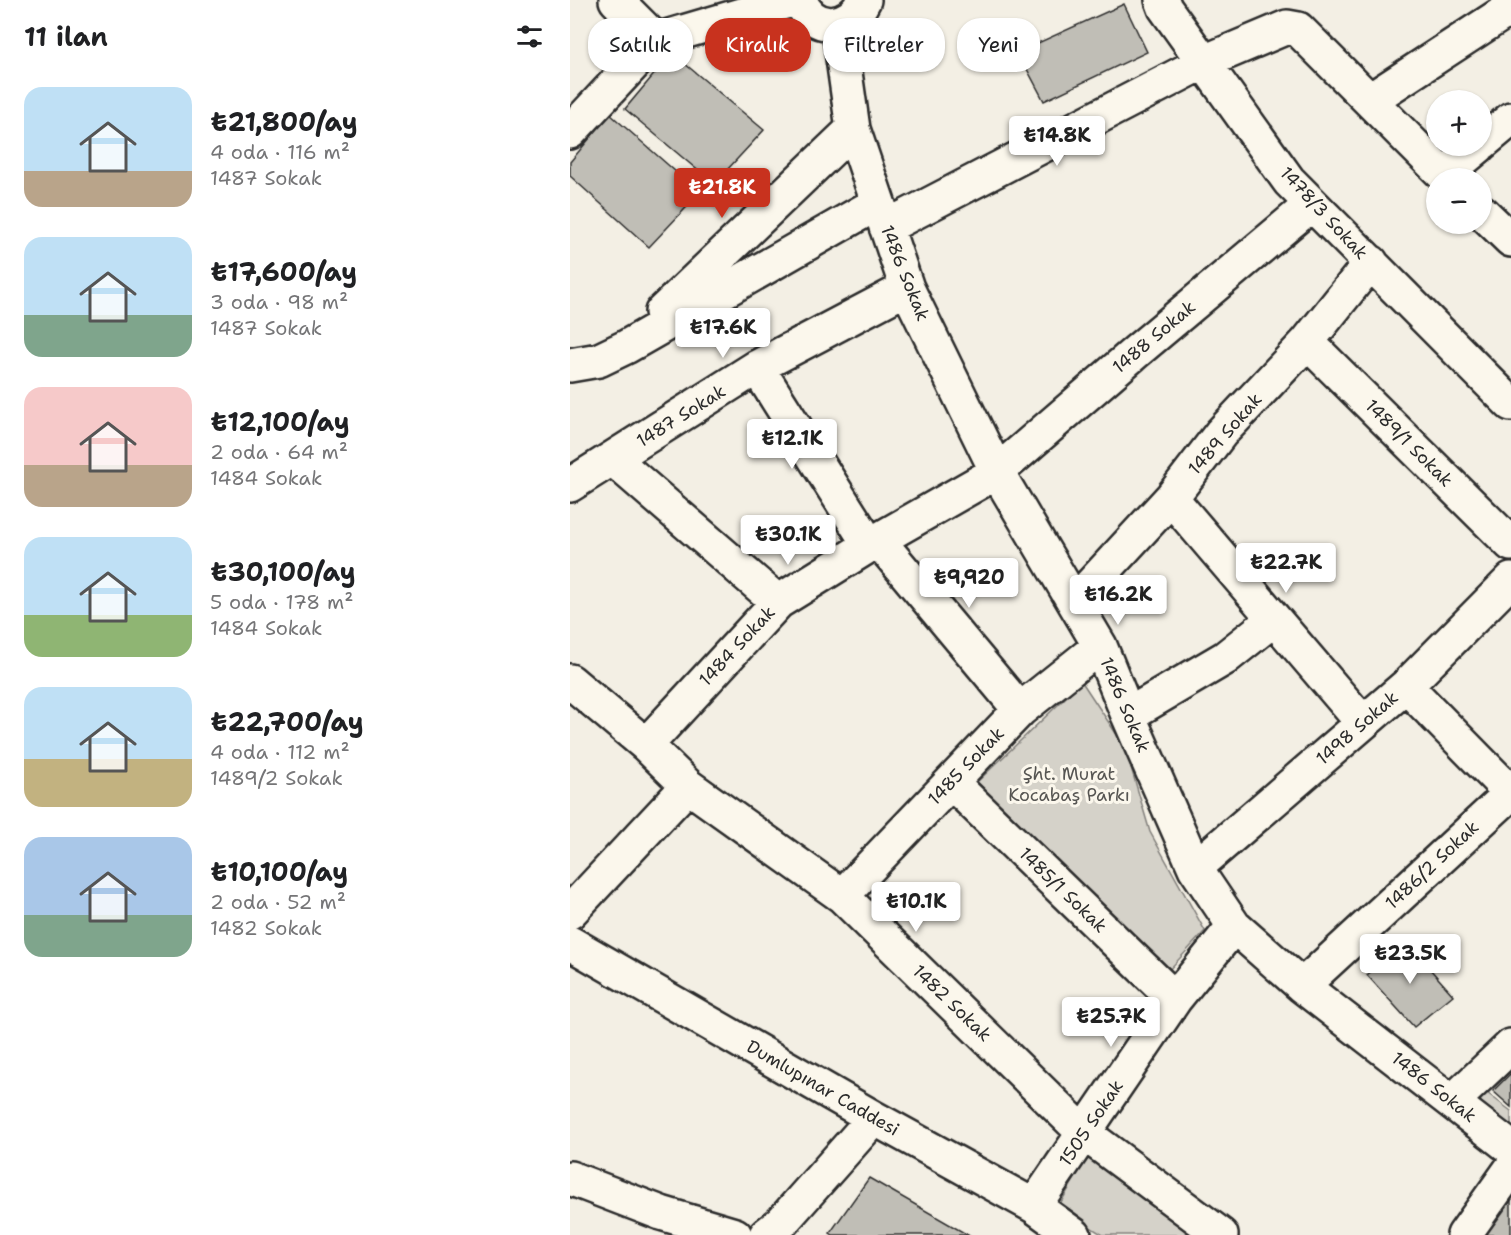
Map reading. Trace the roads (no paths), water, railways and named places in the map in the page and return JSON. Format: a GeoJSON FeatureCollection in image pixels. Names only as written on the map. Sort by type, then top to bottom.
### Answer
{"type":"FeatureCollection","features":[{"type":"Feature","properties":{"kind":"street"},"geometry":{"type":"LineString","coordinates":[[616,0],[634,18]]}},
{"type":"Feature","properties":{"kind":"street"},"geometry":{"type":"LineString","coordinates":[[693,29],[792,0]]}},
{"type":"Feature","properties":{"kind":"street"},"geometry":{"type":"LineString","coordinates":[[801,0],[811,16],[823,22]]}},
{"type":"Feature","properties":{"kind":"street"},"geometry":{"type":"LineString","coordinates":[[850,18],[864,0]]}},
{"type":"Feature","properties":{"kind":"street","name":"1478/3 Sokak"},"geometry":{"type":"LineString","coordinates":[[1162,0],[1165,8],[1290,181],[1511,404]]}},
{"type":"Feature","properties":{"kind":"street"},"geometry":{"type":"LineString","coordinates":[[1371,100],[1511,8]]}},
{"type":"Feature","properties":{"kind":"street"},"geometry":{"type":"LineString","coordinates":[[570,365],[599,360],[882,215],[1204,62],[1287,27],[1298,29],[1437,168]]}},
{"type":"Feature","properties":{"kind":"street"},"geometry":{"type":"LineString","coordinates":[[570,132],[626,72]]}},
{"type":"Feature","properties":{"kind":"street","name":"1486 Sokak"},"geometry":{"type":"LineString","coordinates":[[845,72],[853,129],[907,288],[998,472],[1100,646],[1195,867],[1234,926],[1302,986],[1511,1148]]}},
{"type":"Feature","properties":{"kind":"street"},"geometry":{"type":"LineString","coordinates":[[1492,135],[1511,119]]}},
{"type":"Feature","properties":{"kind":"street"},"geometry":{"type":"LineString","coordinates":[[626,347],[853,129]]}},
{"type":"Feature","properties":{"kind":"street"},"geometry":{"type":"LineString","coordinates":[[1456,168],[1468,156]]}},
{"type":"Feature","properties":{"kind":"street","name":"1488 Sokak"},"geometry":{"type":"LineString","coordinates":[[998,472],[1312,204]]}},
{"type":"Feature","properties":{"kind":"street"},"geometry":{"type":"LineString","coordinates":[[1492,222],[1511,240]]}},
{"type":"Feature","properties":{"kind":"street","name":"1489 Sokak"},"geometry":{"type":"LineString","coordinates":[[1075,602],[1171,498],[1221,433],[1307,342],[1371,262]]}},
{"type":"Feature","properties":{"kind":"street","name":"1487 Sokak"},"geometry":{"type":"LineString","coordinates":[[570,485],[757,367],[907,288]]}},
{"type":"Feature","properties":{"kind":"street","name":"1489/1 Sokak"},"geometry":{"type":"LineString","coordinates":[[1307,342],[1511,544]]}},
{"type":"Feature","properties":{"kind":"street"},"geometry":{"type":"LineString","coordinates":[[757,367],[874,543],[1020,710]]}},
{"type":"Feature","properties":{"kind":"street","name":"1487 Sokak"},"geometry":{"type":"LineString","coordinates":[[613,459],[778,602]]}},
{"type":"Feature","properties":{"kind":"street","name":"1484 Sokak"},"geometry":{"type":"LineString","coordinates":[[646,745],[778,602],[874,543],[998,472]]}},
{"type":"Feature","properties":{"kind":"street"},"geometry":{"type":"LineString","coordinates":[[1171,498],[1363,723]]}},
{"type":"Feature","properties":{"kind":"street","name":"1498 Sokak"},"geometry":{"type":"LineString","coordinates":[[1195,867],[1406,686],[1511,580]]}},
{"type":"Feature","properties":{"kind":"street"},"geometry":{"type":"LineString","coordinates":[[1128,715],[1225,658],[1274,619]]}},
{"type":"Feature","properties":{"kind":"street","name":"1485 Sokak"},"geometry":{"type":"LineString","coordinates":[[842,896],[1020,710],[1100,646]]}},
{"type":"Feature","properties":{"kind":"street","name":"1482 Sokak"},"geometry":{"type":"LineString","coordinates":[[570,681],[646,745],[688,786],[842,896],[1084,1133],[1221,1235]]}},
{"type":"Feature","properties":{"kind":"street"},"geometry":{"type":"LineString","coordinates":[[1406,686],[1511,793]]}},
{"type":"Feature","properties":{"kind":"street","name":"1485/1 Sokak"},"geometry":{"type":"LineString","coordinates":[[951,782],[1175,999]]}},
{"type":"Feature","properties":{"kind":"street"},"geometry":{"type":"LineString","coordinates":[[570,912],[688,786]]}},
{"type":"Feature","properties":{"kind":"street","name":"1486/2 Sokak"},"geometry":{"type":"LineString","coordinates":[[1302,986],[1511,793]]}},
{"type":"Feature","properties":{"kind":"street","name":"1505 Sokak"},"geometry":{"type":"LineString","coordinates":[[1034,1206],[1175,999],[1234,926]]}},
{"type":"Feature","properties":{"kind":"street","name":"Dumlupınar Caddesi"},"geometry":{"type":"LineString","coordinates":[[570,943],[874,1118],[1034,1206],[1074,1235]]}},
{"type":"Feature","properties":{"kind":"street"},"geometry":{"type":"LineString","coordinates":[[1453,1101],[1511,1046]]}},
{"type":"Feature","properties":{"kind":"street"},"geometry":{"type":"LineString","coordinates":[[780,1231],[874,1118]]}},
{"type":"Feature","properties":{"kind":"street"},"geometry":{"type":"LineString","coordinates":[[1464,1235],[1511,1169]]}},
{"type":"Feature","properties":{"kind":"street"},"geometry":{"type":"LineString","coordinates":[[570,1178],[661,1213],[735,1235]]}},
{"type":"Feature","properties":{"kind":"park label","name":"Şht. Murat Kocabaş Parkı"},"geometry":{"type":"Point","coordinates":[1069,784]}}]}
